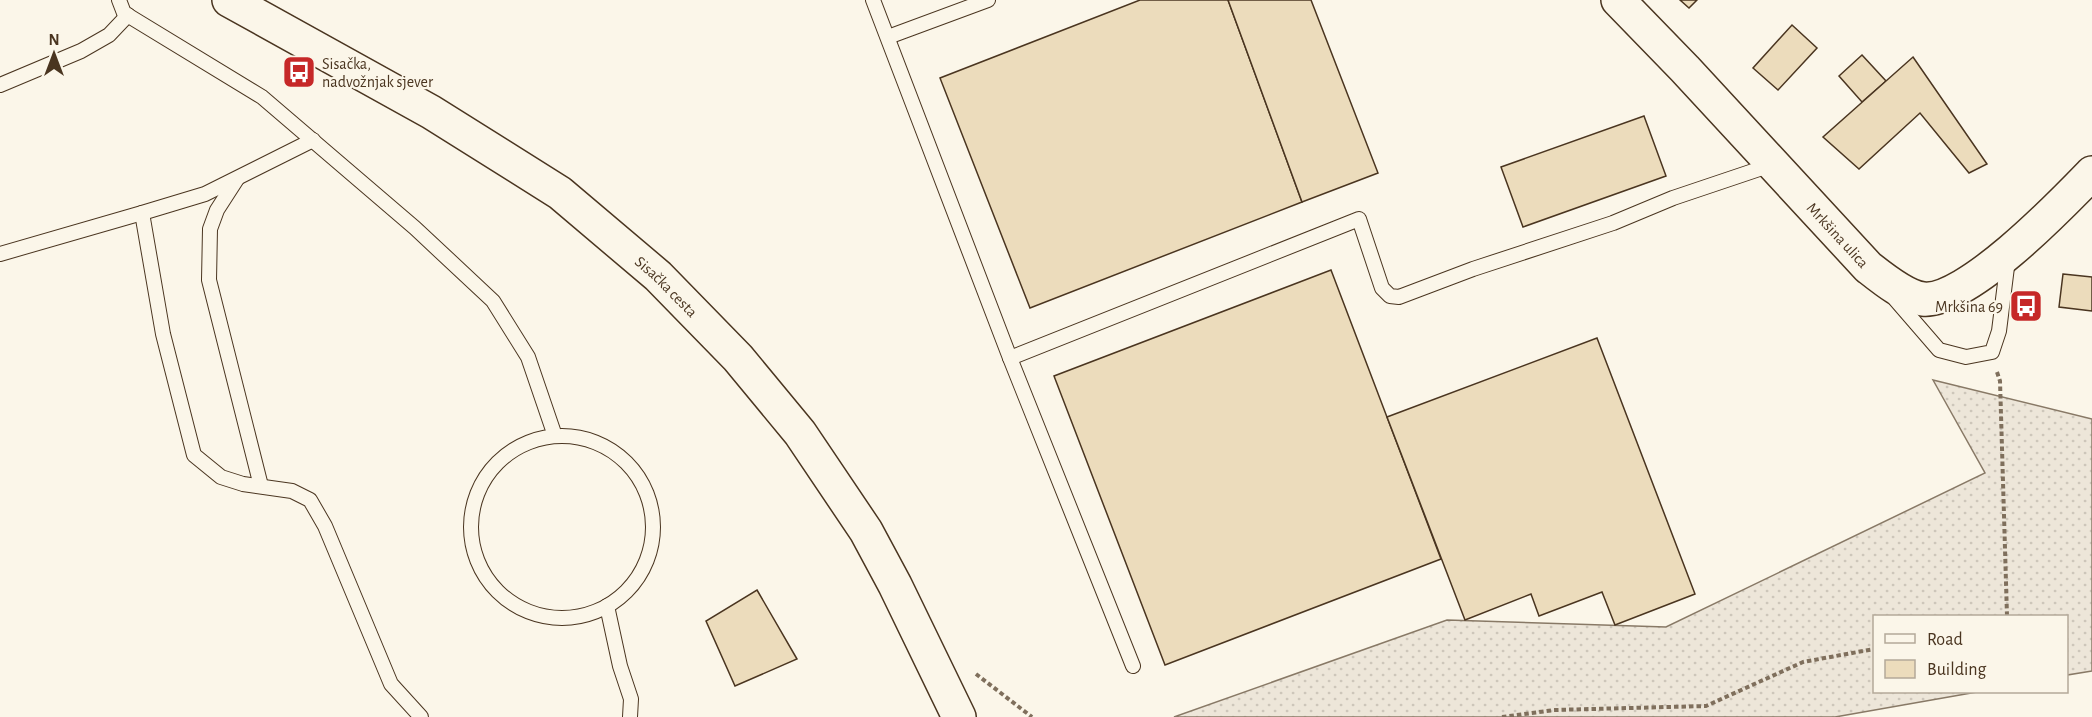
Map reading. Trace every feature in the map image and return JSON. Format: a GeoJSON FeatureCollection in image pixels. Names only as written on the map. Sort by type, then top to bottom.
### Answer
{"type":"FeatureCollection","features":[{"type":"Feature","properties":{"kind":"main road","name":"Sisačka cesta"},"geometry":{"type":"LineString","coordinates":[[229,0],[431,112],[560,193],[658,276],[738,358],[800,434],[871,540],[926,646],[959,717]]}},
{"type":"Feature","properties":{"kind":"main road","name":"Mrkšina ulica"},"geometry":{"type":"LineString","coordinates":[[1618,0],[1868,267],[1901,291],[1923,299],[1948,294],[1968,284],[2009,252],[2092,172]]}},
{"type":"Feature","properties":{"kind":"lane"},"geometry":{"type":"LineString","coordinates":[[119,0],[124,12],[128,15],[262,97],[416,228],[494,301],[528,357],[555,436]]}},
{"type":"Feature","properties":{"kind":"lane"},"geometry":{"type":"LineString","coordinates":[[873,0],[1010,358],[1133,666]]}},
{"type":"Feature","properties":{"kind":"lane"},"geometry":{"type":"LineString","coordinates":[[888,37],[988,0]]}},
{"type":"Feature","properties":{"kind":"lane"},"geometry":{"type":"LineString","coordinates":[[0,85],[81,51],[109,35],[128,15]]}},
{"type":"Feature","properties":{"kind":"lane"},"geometry":{"type":"LineString","coordinates":[[0,254],[205,194],[313,140]]}},
{"type":"Feature","properties":{"kind":"lane"},"geometry":{"type":"LineString","coordinates":[[1010,358],[1359,219],[1382,288],[1390,296],[1399,297],[1473,269],[1613,223],[1673,198],[1771,165]]}},
{"type":"Feature","properties":{"kind":"lane"},"geometry":{"type":"LineString","coordinates":[[238,177],[217,210],[210,229],[208,280],[261,486]]}},
{"type":"Feature","properties":{"kind":"lane"},"geometry":{"type":"LineString","coordinates":[[142,213],[163,334],[194,455],[221,477],[292,491],[310,500],[325,526],[391,684],[422,717]]}},
{"type":"Feature","properties":{"kind":"lane"},"geometry":{"type":"LineString","coordinates":[[1868,267],[1939,350],[1966,357],[1992,352],[1999,331],[2009,252]]}},
{"type":"Feature","properties":{"kind":"lane"},"geometry":{"type":"LineString","coordinates":[[555,436],[586,439],[613,452],[636,473],[650,501],[653,530],[647,561],[631,587],[607,606],[579,617],[550,618],[521,609],[497,592],[480,568],[471,539],[472,510],[482,482],[501,459],[526,443],[555,436]]}},
{"type":"Feature","properties":{"kind":"lane"},"geometry":{"type":"LineString","coordinates":[[607,606],[620,666],[631,699],[630,717]]}},
{"type":"Feature","properties":{"kind":"path"},"geometry":{"type":"LineString","coordinates":[[1992,352],[2000,381],[2007,615]]}},
{"type":"Feature","properties":{"kind":"path"},"geometry":{"type":"LineString","coordinates":[[1502,717],[1554,711],[1706,706],[1803,662],[1873,649]]}},
{"type":"Feature","properties":{"kind":"path"},"geometry":{"type":"LineString","coordinates":[[974,673],[1032,717]]}},
{"type":"Feature","properties":{"kind":"shaded area"},"geometry":{"type":"Polygon","coordinates":[[[1933,380],[2092,419],[2092,671],[2068,675],[2068,615],[1873,615],[1873,693],[1971,693],[1835,717],[1174,717],[1447,620],[1666,627],[1985,473],[1933,380]]]}},
{"type":"Feature","properties":{"kind":"building"},"geometry":{"type":"Polygon","coordinates":[[[1140,0],[1228,0],[1302,202],[1030,308],[940,78],[1140,0]]]}},
{"type":"Feature","properties":{"kind":"building"},"geometry":{"type":"Polygon","coordinates":[[[1228,0],[1311,0],[1378,173],[1302,202],[1228,0]]]}},
{"type":"Feature","properties":{"kind":"building"},"geometry":{"type":"Polygon","coordinates":[[[1680,0],[1697,0],[1689,8],[1680,0]]]}},
{"type":"Feature","properties":{"kind":"building"},"geometry":{"type":"Polygon","coordinates":[[[1792,25],[1817,48],[1778,90],[1753,68],[1792,25]]]}},
{"type":"Feature","properties":{"kind":"building"},"geometry":{"type":"Polygon","coordinates":[[[1862,55],[1886,81],[1862,102],[1839,76],[1862,55]]]}},
{"type":"Feature","properties":{"kind":"building"},"geometry":{"type":"Polygon","coordinates":[[[1913,57],[1987,164],[1969,173],[1920,113],[1859,169],[1823,137],[1913,57]]]}},
{"type":"Feature","properties":{"kind":"building"},"geometry":{"type":"Polygon","coordinates":[[[1644,116],[1666,176],[1523,227],[1501,167],[1644,116]]]}},
{"type":"Feature","properties":{"kind":"building"},"geometry":{"type":"Polygon","coordinates":[[[1331,270],[1441,559],[1165,665],[1054,376],[1331,270]]]}},
{"type":"Feature","properties":{"kind":"building"},"geometry":{"type":"Polygon","coordinates":[[[2063,274],[2092,277],[2092,311],[2059,307],[2063,274]]]}},
{"type":"Feature","properties":{"kind":"building"},"geometry":{"type":"Polygon","coordinates":[[[1597,338],[1695,594],[1615,625],[1602,592],[1539,616],[1531,594],[1465,620],[1387,417],[1597,338]]]}},
{"type":"Feature","properties":{"kind":"building"},"geometry":{"type":"Polygon","coordinates":[[[757,590],[797,659],[735,686],[706,621],[757,590]]]}},
{"type":"Feature","properties":{"kind":"place","name":"Sisačka, nadvožnjak sjever"},"geometry":{"type":"Point","coordinates":[299,72]}},
{"type":"Feature","properties":{"kind":"place","name":"Mrkšina 69"},"geometry":{"type":"Point","coordinates":[2026,306]}}]}
